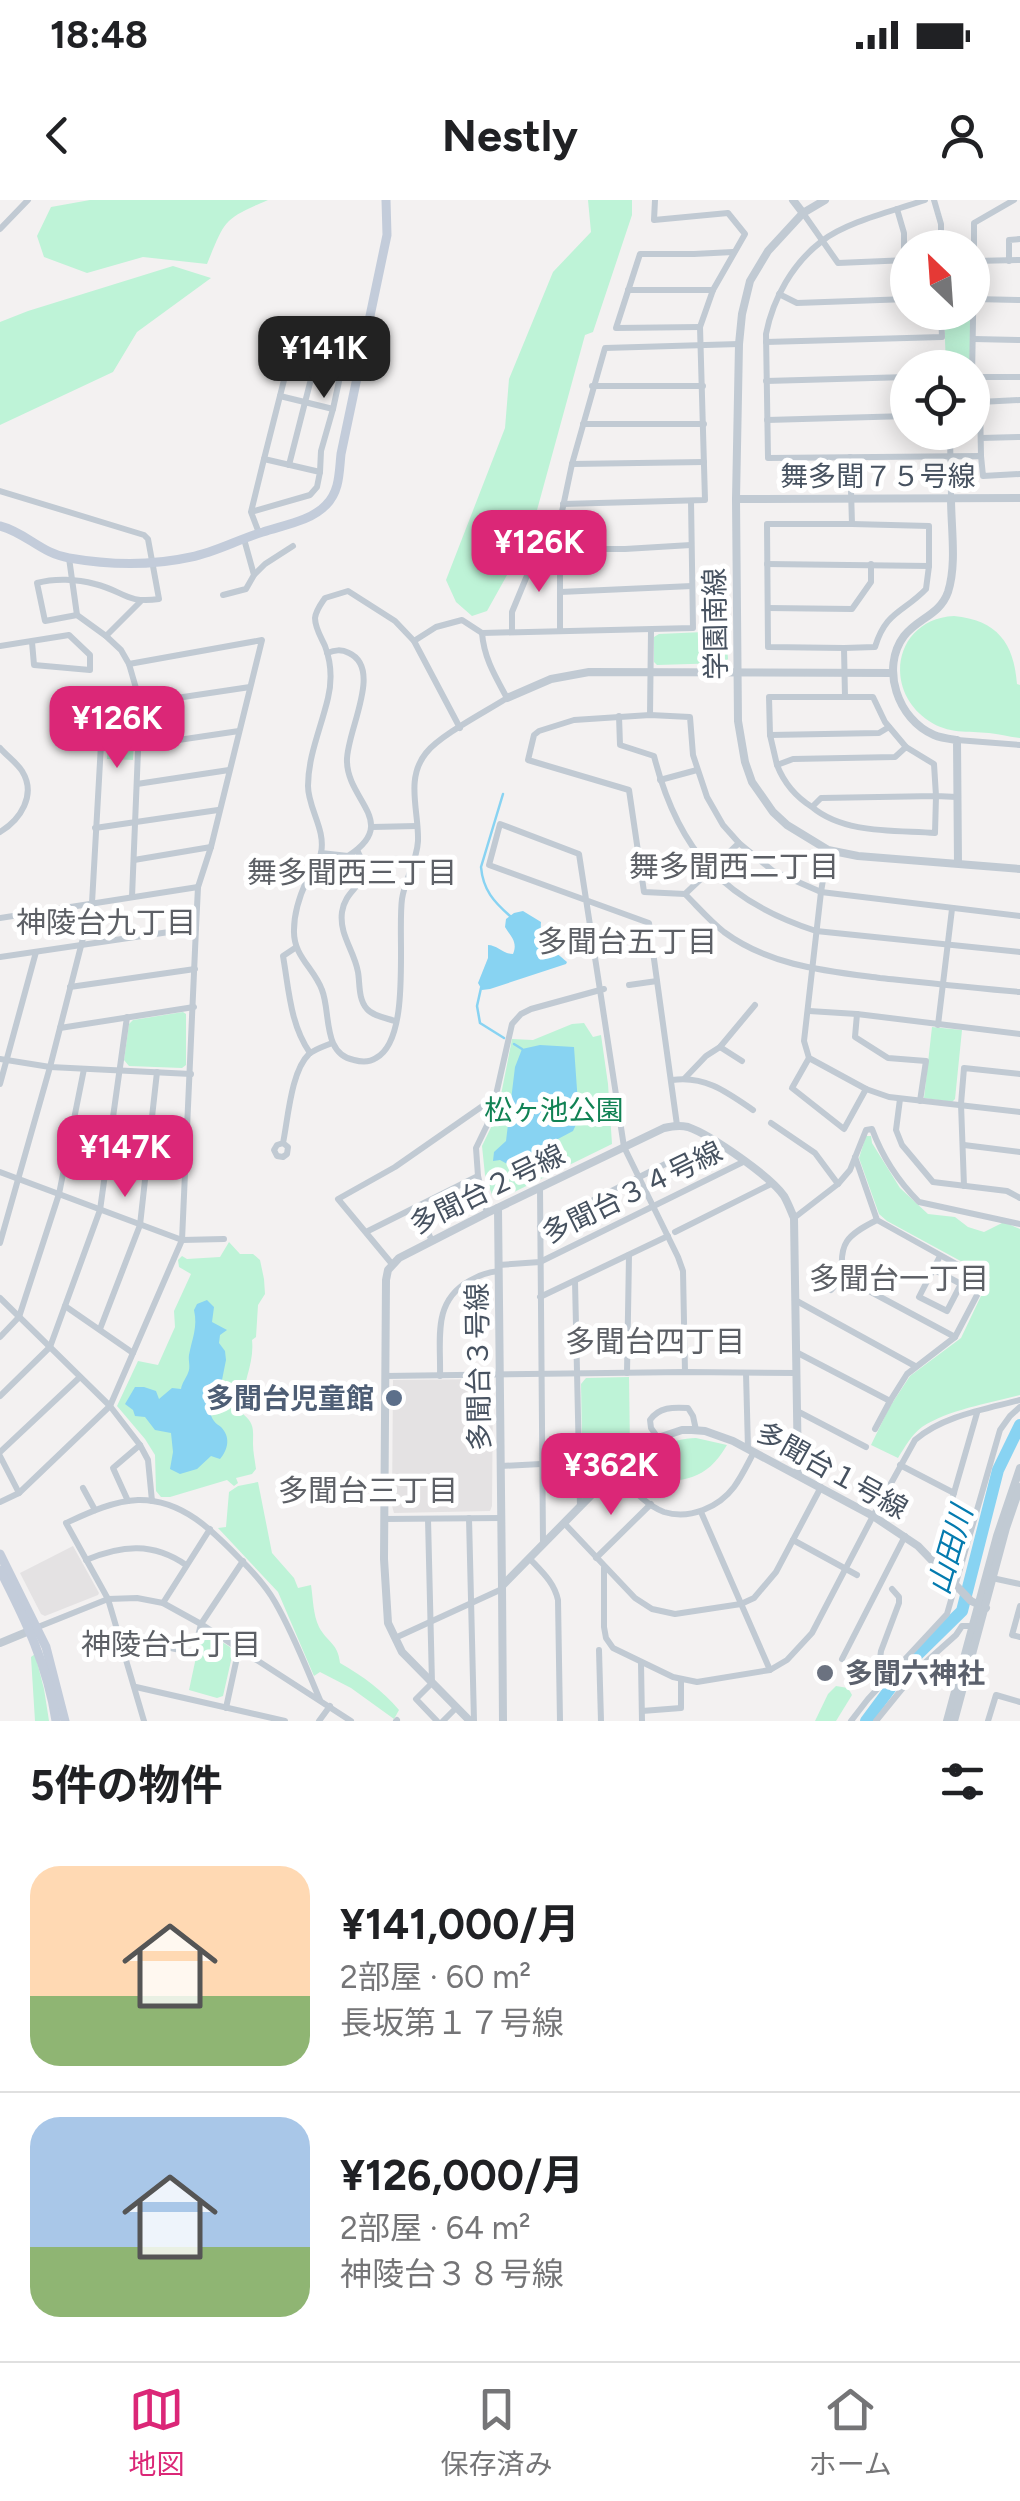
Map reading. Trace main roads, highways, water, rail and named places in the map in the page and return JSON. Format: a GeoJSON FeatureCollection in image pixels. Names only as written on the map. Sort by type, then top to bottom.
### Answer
{"type":"FeatureCollection","features":[{"type":"Feature","properties":{"kind":"main road"},"geometry":{"type":"LineString","coordinates":[[0,526],[17,532],[52,555],[114,564],[153,562],[192,557],[325,507],[338,484],[387,235],[386,200]]}},
{"type":"Feature","properties":{"kind":"main road"},"geometry":{"type":"LineString","coordinates":[[0,1554],[58,1688],[64,1721]]}},
{"type":"Feature","properties":{"kind":"main road"},"geometry":{"type":"LineString","coordinates":[[0,1570],[34,1629],[56,1721]]}},
{"type":"Feature","properties":{"kind":"water"},"geometry":{"type":"Polygon","coordinates":[[[523,911],[541,922],[544,940],[566,964],[482,990],[478,983],[488,958],[488,945],[513,954],[514,943],[505,927],[506,919],[523,911]]]}},
{"type":"Feature","properties":{"kind":"water"},"geometry":{"type":"Polygon","coordinates":[[[540,1045],[574,1047],[579,1118],[573,1131],[509,1165],[493,1161],[494,1152],[506,1141],[515,1067],[522,1049],[540,1045]]]}},
{"type":"Feature","properties":{"kind":"water"},"geometry":{"type":"Polygon","coordinates":[[[207,1300],[214,1307],[212,1322],[227,1330],[220,1335],[219,1343],[226,1360],[219,1395],[208,1404],[227,1443],[220,1459],[211,1456],[197,1469],[180,1474],[170,1469],[171,1433],[155,1430],[145,1417],[135,1416],[125,1404],[135,1387],[156,1391],[159,1399],[172,1388],[181,1389],[189,1368],[194,1310],[207,1300]]]}},
{"type":"Feature","properties":{"kind":"waterway"},"geometry":{"type":"LineString","coordinates":[[503,794],[481,867],[490,895],[510,916]]}},
{"type":"Feature","properties":{"kind":"waterway"},"geometry":{"type":"LineString","coordinates":[[481,988],[477,1006],[480,1023],[504,1038]]}},
{"type":"Feature","properties":{"kind":"waterway"},"geometry":{"type":"LineString","coordinates":[[514,1044],[522,1049]]}},
{"type":"Feature","properties":{"kind":"waterway","name":"山田川"},"geometry":{"type":"LineString","coordinates":[[866,1721],[909,1663],[962,1611],[998,1470],[1020,1425]]}},
{"type":"Feature","properties":{"kind":"place","name":"多聞台児童館"},"geometry":{"type":"Point","coordinates":[394,1398]}},
{"type":"Feature","properties":{"kind":"place","name":"多聞六神社"},"geometry":{"type":"Point","coordinates":[825,1673]}},
{"type":"Feature","properties":{"kind":"district","name":"舞多聞西二丁目"},"geometry":{"type":"Point","coordinates":[734,866]}},
{"type":"Feature","properties":{"kind":"district","name":"舞多聞西三丁目"},"geometry":{"type":"Point","coordinates":[352,872]}},
{"type":"Feature","properties":{"kind":"district","name":"神陵台九丁目"},"geometry":{"type":"Point","coordinates":[106,922]}},
{"type":"Feature","properties":{"kind":"district","name":"多聞台五丁目"},"geometry":{"type":"Point","coordinates":[627,941]}},
{"type":"Feature","properties":{"kind":"district","name":"多聞台一丁目"},"geometry":{"type":"Point","coordinates":[899,1278]}},
{"type":"Feature","properties":{"kind":"district","name":"多聞台四丁目"},"geometry":{"type":"Point","coordinates":[655,1341]}},
{"type":"Feature","properties":{"kind":"district","name":"多聞台三丁目"},"geometry":{"type":"Point","coordinates":[368,1490]}},
{"type":"Feature","properties":{"kind":"district","name":"神陵台七丁目"},"geometry":{"type":"Point","coordinates":[171,1644]}},
{"type":"Feature","properties":{"kind":"park label","name":"松ヶ池公園"},"geometry":{"type":"Point","coordinates":[554,1110]}}]}
